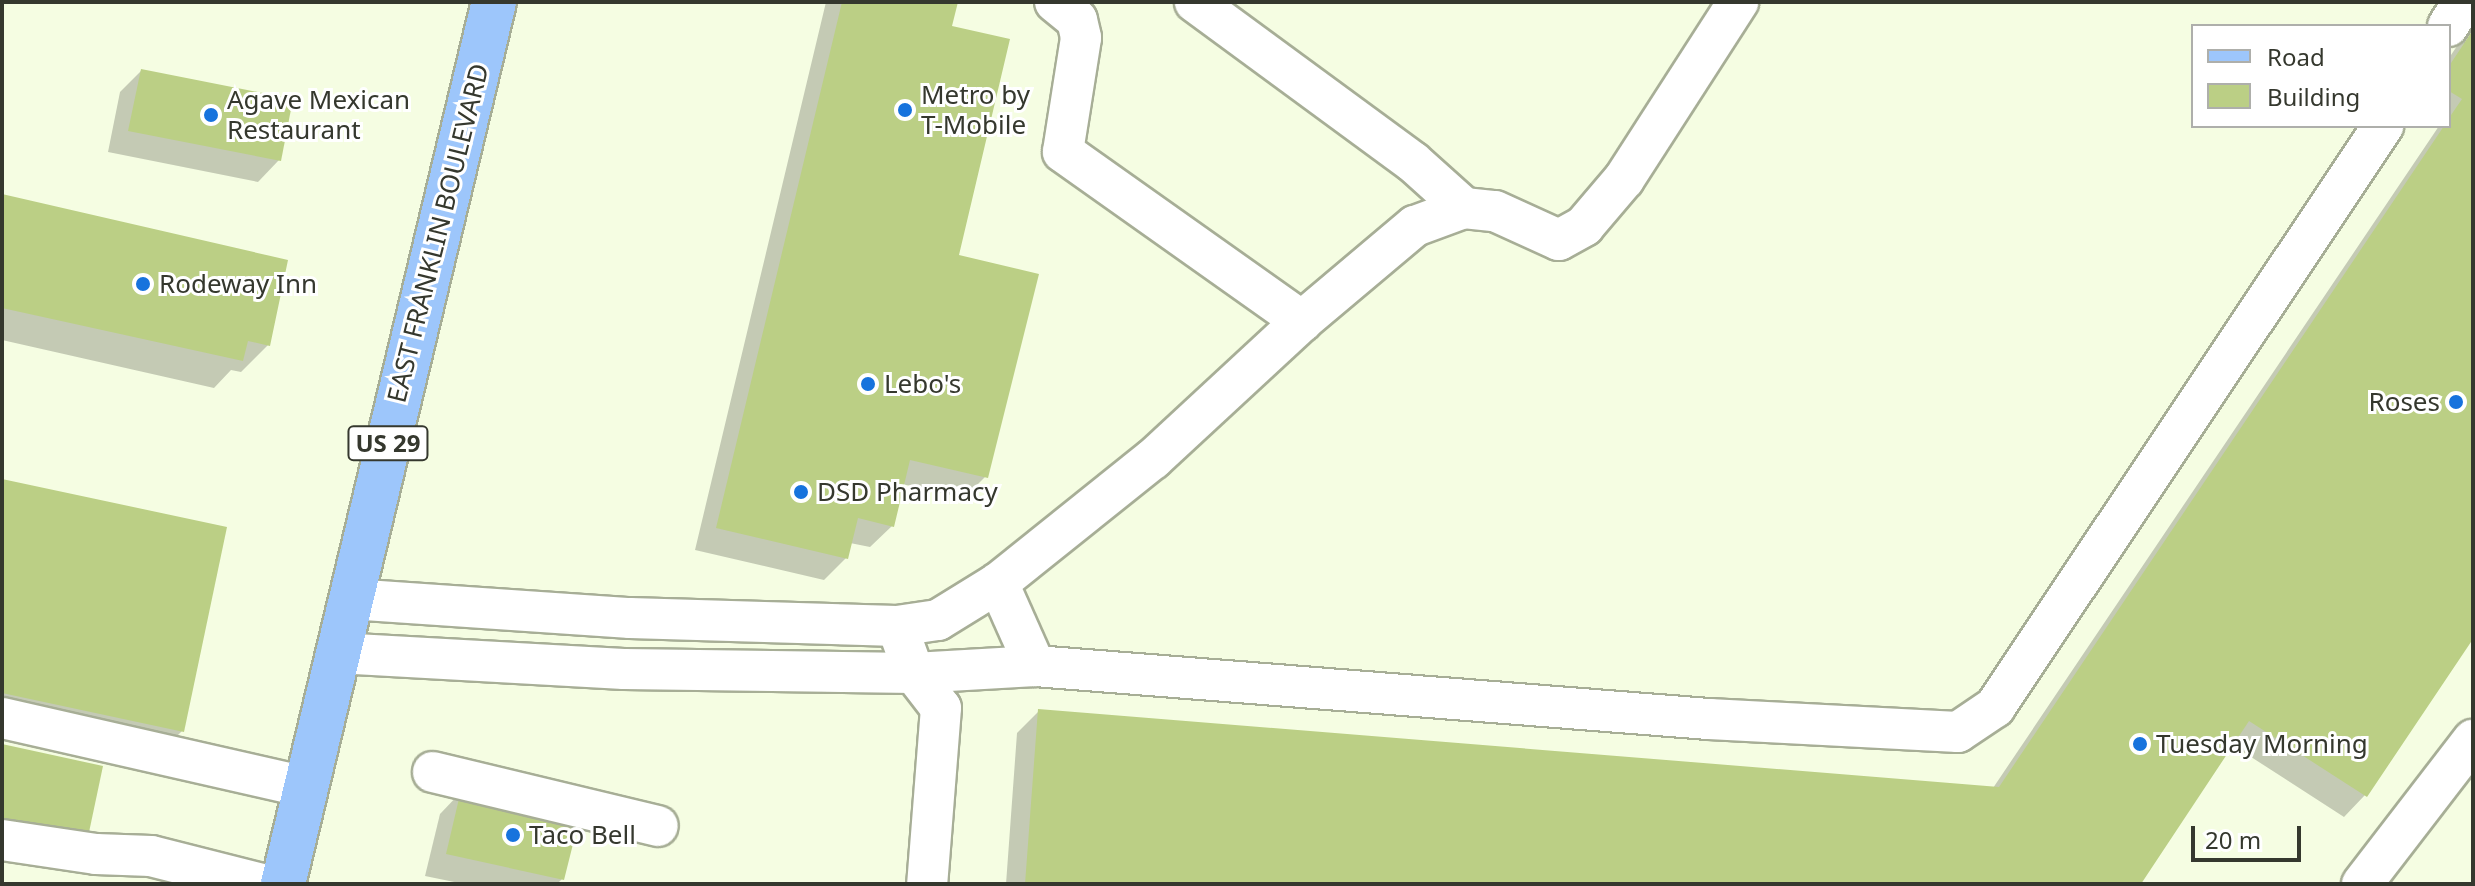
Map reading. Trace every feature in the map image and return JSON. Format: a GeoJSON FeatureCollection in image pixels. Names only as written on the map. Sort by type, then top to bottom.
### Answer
{"type":"FeatureCollection","features":[{"type":"Feature","properties":{"kind":"main road","name":"EAST FRANKLIN BOULEVARD"},"geometry":{"type":"LineString","coordinates":[[283,884],[489,22]]}},
{"type":"Feature","properties":{"kind":"lane"},"geometry":{"type":"LineString","coordinates":[[489,22],[505,2]]}},
{"type":"Feature","properties":{"kind":"lane"},"geometry":{"type":"LineString","coordinates":[[1055,2],[1077,20],[1081,38],[1063,152],[1302,321]]}},
{"type":"Feature","properties":{"kind":"lane"},"geometry":{"type":"LineString","coordinates":[[1195,2],[1413,162],[1464,208]]}},
{"type":"Feature","properties":{"kind":"lane"},"geometry":{"type":"LineString","coordinates":[[350,599],[630,618],[897,626],[938,620],[998,583],[1153,459],[1302,321],[1415,226],[1464,208],[1501,213],[1559,240],[1584,226],[1624,179],[1738,2]]}},
{"type":"Feature","properties":{"kind":"lane"},"geometry":{"type":"LineString","coordinates":[[2449,24],[2463,2]]}},
{"type":"Feature","properties":{"kind":"lane"},"geometry":{"type":"LineString","coordinates":[[337,653],[624,669],[914,673],[1035,666],[1709,719],[1958,732],[1995,707],[2382,128]]}},
{"type":"Feature","properties":{"kind":"lane"},"geometry":{"type":"LineString","coordinates":[[998,583],[1035,666]]}},
{"type":"Feature","properties":{"kind":"lane"},"geometry":{"type":"LineString","coordinates":[[624,669],[630,618]]}},
{"type":"Feature","properties":{"kind":"lane"},"geometry":{"type":"LineString","coordinates":[[844,625],[848,670]]}},
{"type":"Feature","properties":{"kind":"lane"},"geometry":{"type":"LineString","coordinates":[[897,626],[914,673],[941,708],[927,884]]}},
{"type":"Feature","properties":{"kind":"lane"},"geometry":{"type":"LineString","coordinates":[[2,718],[306,787]]}},
{"type":"Feature","properties":{"kind":"lane"},"geometry":{"type":"LineString","coordinates":[[2362,884],[2473,740]]}},
{"type":"Feature","properties":{"kind":"lane"},"geometry":{"type":"LineString","coordinates":[[433,772],[658,826]]}},
{"type":"Feature","properties":{"kind":"lane"},"geometry":{"type":"LineString","coordinates":[[2,840],[81,852],[151,856],[262,884]]}},
{"type":"Feature","properties":{"kind":"building"},"geometry":{"type":"Polygon","coordinates":[[[842,2],[958,2],[952,26],[1010,39],[959,255],[1039,274],[988,478],[910,460],[894,527],[858,518],[848,559],[716,528],[842,2]]]}},
{"type":"Feature","properties":{"kind":"building"},"geometry":{"type":"Polygon","coordinates":[[[2473,30],[2473,639],[2367,797],[2249,721],[2141,884],[1025,884],[1038,709],[1999,787],[2443,128],[2451,128],[2451,115],[2462,99],[2451,92],[2451,63],[2473,30]]]}},
{"type":"Feature","properties":{"kind":"building","name":"Agave Mexican Restaurant"},"geometry":{"type":"Polygon","coordinates":[[[141,69],[293,99],[281,161],[128,131],[141,69]]]}},
{"type":"Feature","properties":{"kind":"building","name":"Rodeway Inn"},"geometry":{"type":"Polygon","coordinates":[[[2,194],[288,260],[270,346],[248,341],[243,361],[2,308],[2,194]]]}},
{"type":"Feature","properties":{"kind":"building"},"geometry":{"type":"Polygon","coordinates":[[[2,479],[227,527],[184,732],[2,693],[2,479]]]}},
{"type":"Feature","properties":{"kind":"building"},"geometry":{"type":"Polygon","coordinates":[[[2,744],[103,766],[88,837],[2,819],[2,744]]]}},
{"type":"Feature","properties":{"kind":"building","name":"Taco Bell"},"geometry":{"type":"Polygon","coordinates":[[[461,790],[580,816],[564,880],[446,854],[461,790]]]}},
{"type":"Feature","properties":{"kind":"place","name":"Metro by T-Mobile"},"geometry":{"type":"Point","coordinates":[905,110]}},
{"type":"Feature","properties":{"kind":"place","name":"Agave Mexican Restaurant"},"geometry":{"type":"Point","coordinates":[211,115]}},
{"type":"Feature","properties":{"kind":"place","name":"Rodeway Inn"},"geometry":{"type":"Point","coordinates":[143,284]}},
{"type":"Feature","properties":{"kind":"place","name":"Lebo's"},"geometry":{"type":"Point","coordinates":[868,384]}},
{"type":"Feature","properties":{"kind":"place","name":"Roses"},"geometry":{"type":"Point","coordinates":[2456,402]}},
{"type":"Feature","properties":{"kind":"place","name":"DSD Pharmacy"},"geometry":{"type":"Point","coordinates":[801,492]}},
{"type":"Feature","properties":{"kind":"place","name":"Tuesday Morning"},"geometry":{"type":"Point","coordinates":[2140,744]}},
{"type":"Feature","properties":{"kind":"place","name":"Taco Bell"},"geometry":{"type":"Point","coordinates":[513,835]}}]}
